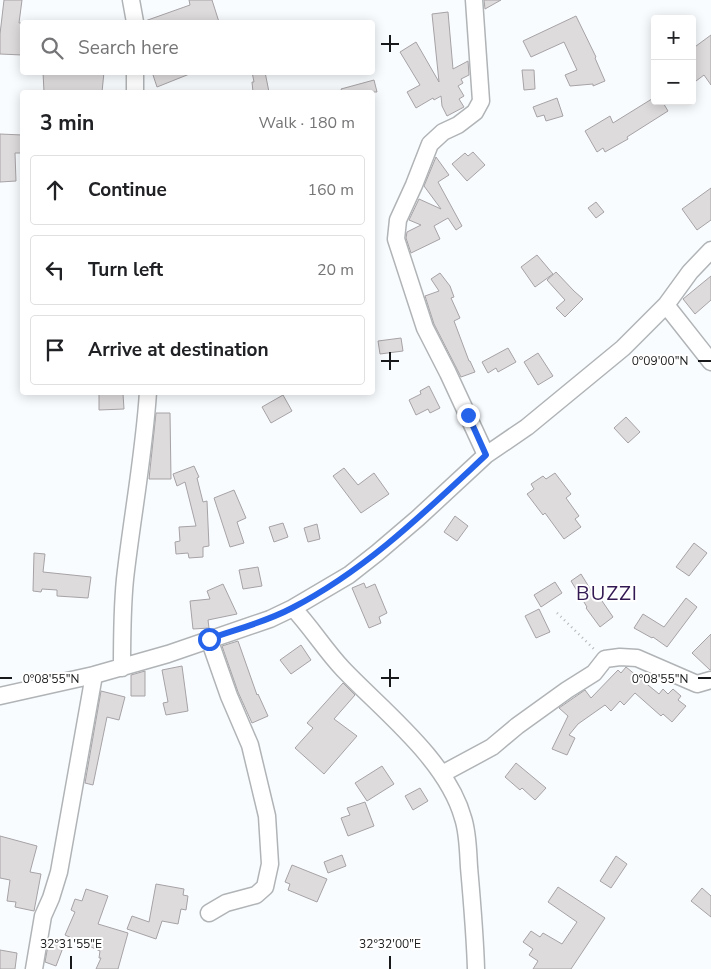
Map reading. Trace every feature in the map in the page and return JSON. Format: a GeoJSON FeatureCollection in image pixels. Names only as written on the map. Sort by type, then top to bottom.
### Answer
{"type":"FeatureCollection","features":[{"type":"Feature","properties":{"kind":"street"},"geometry":{"type":"LineString","coordinates":[[131,0],[135,20]]}},
{"type":"Feature","properties":{"kind":"street"},"geometry":{"type":"LineString","coordinates":[[474,0],[481,101],[475,112],[458,125],[443,132],[430,144],[398,220],[396,239],[425,328],[486,455]]}},
{"type":"Feature","properties":{"kind":"street"},"geometry":{"type":"LineString","coordinates":[[135,75],[135,90]]}},
{"type":"Feature","properties":{"kind":"street"},"geometry":{"type":"LineString","coordinates":[[0,696],[94,676],[168,654],[270,619],[293,608],[349,575],[377,553],[486,455],[527,427],[623,348],[666,305],[690,272],[711,250]]}},
{"type":"Feature","properties":{"kind":"street"},"geometry":{"type":"LineString","coordinates":[[666,305],[711,362]]}},
{"type":"Feature","properties":{"kind":"street"},"geometry":{"type":"LineString","coordinates":[[122,668],[122,619],[125,579],[146,432],[148,395]]}},
{"type":"Feature","properties":{"kind":"street"},"geometry":{"type":"LineString","coordinates":[[293,608],[342,668],[404,730],[442,774],[457,801],[464,819],[474,916],[476,969]]}},
{"type":"Feature","properties":{"kind":"street"},"geometry":{"type":"LineString","coordinates":[[209,639],[229,696],[250,745],[267,816],[270,864],[265,887],[256,895],[226,903],[209,913]]}},
{"type":"Feature","properties":{"kind":"street"},"geometry":{"type":"LineString","coordinates":[[442,774],[492,748],[517,726],[594,672],[605,659],[620,657],[637,658],[697,684],[711,680]]}},
{"type":"Feature","properties":{"kind":"street"},"geometry":{"type":"LineString","coordinates":[[34,969],[43,916],[59,872],[94,676]]}},
{"type":"Feature","properties":{"kind":"path"},"geometry":{"type":"LineString","coordinates":[[557,613],[605,659]]}},
{"type":"Feature","properties":{"kind":"building"},"geometry":{"type":"Polygon","coordinates":[[[4,0],[22,0],[19,23],[20,55],[0,54],[4,0]]]}},
{"type":"Feature","properties":{"kind":"building"},"geometry":{"type":"Polygon","coordinates":[[[189,0],[212,0],[218,20],[148,20],[190,5],[189,0]]]}},
{"type":"Feature","properties":{"kind":"building"},"geometry":{"type":"Polygon","coordinates":[[[484,0],[501,0],[485,9],[484,0]]]}},
{"type":"Feature","properties":{"kind":"building"},"geometry":{"type":"Polygon","coordinates":[[[448,12],[453,69],[468,61],[469,75],[461,79],[463,83],[458,86],[464,96],[459,99],[464,107],[447,116],[442,106],[441,96],[434,100],[433,98],[416,108],[407,92],[420,85],[400,52],[416,42],[439,82],[432,14],[448,12]]]}},
{"type":"Feature","properties":{"kind":"building"},"geometry":{"type":"Polygon","coordinates":[[[576,16],[596,57],[605,81],[593,86],[593,84],[570,86],[565,75],[577,70],[564,42],[531,57],[523,41],[576,16]]]}},
{"type":"Feature","properties":{"kind":"building"},"geometry":{"type":"Polygon","coordinates":[[[711,35],[711,85],[704,75],[696,81],[696,46],[711,35]]]}},
{"type":"Feature","properties":{"kind":"building"},"geometry":{"type":"Polygon","coordinates":[[[522,70],[534,70],[535,89],[524,90],[522,70]]]}},
{"type":"Feature","properties":{"kind":"building"},"geometry":{"type":"Polygon","coordinates":[[[43,75],[104,75],[102,90],[44,90],[43,75]]]}},
{"type":"Feature","properties":{"kind":"building"},"geometry":{"type":"Polygon","coordinates":[[[153,75],[187,75],[157,87],[153,75]]]}},
{"type":"Feature","properties":{"kind":"building"},"geometry":{"type":"Polygon","coordinates":[[[253,75],[266,75],[269,90],[253,90],[252,82],[254,82],[253,75]]]}},
{"type":"Feature","properties":{"kind":"building"},"geometry":{"type":"Polygon","coordinates":[[[374,80],[377,92],[375,90],[341,89],[374,80]]]}},
{"type":"Feature","properties":{"kind":"building"},"geometry":{"type":"Polygon","coordinates":[[[557,98],[563,116],[546,121],[544,115],[537,117],[533,107],[557,98]]]}},
{"type":"Feature","properties":{"kind":"building"},"geometry":{"type":"Polygon","coordinates":[[[651,99],[651,105],[664,105],[668,111],[627,137],[628,139],[605,152],[603,148],[597,152],[585,131],[610,116],[613,123],[651,99]]]}},
{"type":"Feature","properties":{"kind":"building"},"geometry":{"type":"Polygon","coordinates":[[[0,134],[20,135],[20,153],[15,153],[16,181],[0,182],[0,134]]]}},
{"type":"Feature","properties":{"kind":"building"},"geometry":{"type":"Polygon","coordinates":[[[473,152],[485,165],[467,181],[452,164],[465,153],[468,156],[473,152]]]}},
{"type":"Feature","properties":{"kind":"building"},"geometry":{"type":"Polygon","coordinates":[[[436,157],[449,175],[438,182],[462,226],[456,230],[448,218],[434,226],[440,239],[411,253],[406,238],[407,232],[421,225],[409,220],[419,199],[441,209],[424,186],[436,157]]]}},
{"type":"Feature","properties":{"kind":"building"},"geometry":{"type":"Polygon","coordinates":[[[711,188],[711,220],[697,230],[682,209],[711,188]]]}},
{"type":"Feature","properties":{"kind":"building"},"geometry":{"type":"Polygon","coordinates":[[[596,202],[604,212],[596,218],[588,208],[596,202]]]}},
{"type":"Feature","properties":{"kind":"building"},"geometry":{"type":"Polygon","coordinates":[[[537,255],[553,274],[535,287],[521,267],[537,255]]]}},
{"type":"Feature","properties":{"kind":"building"},"geometry":{"type":"Polygon","coordinates":[[[556,272],[583,299],[565,317],[556,308],[565,300],[547,280],[556,272]]]}},
{"type":"Feature","properties":{"kind":"building"},"geometry":{"type":"Polygon","coordinates":[[[440,273],[450,286],[454,297],[451,298],[460,318],[454,321],[475,372],[461,377],[434,324],[425,296],[439,291],[431,279],[440,273]]]}},
{"type":"Feature","properties":{"kind":"building"},"geometry":{"type":"Polygon","coordinates":[[[711,276],[711,300],[695,314],[683,299],[711,276]]]}},
{"type":"Feature","properties":{"kind":"building"},"geometry":{"type":"Polygon","coordinates":[[[401,338],[403,351],[380,354],[378,341],[401,338]]]}},
{"type":"Feature","properties":{"kind":"building"},"geometry":{"type":"Polygon","coordinates":[[[508,348],[516,362],[498,372],[496,368],[488,373],[482,362],[508,348]]]}},
{"type":"Feature","properties":{"kind":"building"},"geometry":{"type":"Polygon","coordinates":[[[538,353],[553,376],[538,385],[524,362],[538,353]]]}},
{"type":"Feature","properties":{"kind":"building"},"geometry":{"type":"Polygon","coordinates":[[[429,386],[440,408],[430,413],[428,409],[416,415],[409,400],[421,394],[420,391],[429,386]]]}},
{"type":"Feature","properties":{"kind":"building"},"geometry":{"type":"Polygon","coordinates":[[[99,395],[123,395],[124,409],[99,410],[99,395]]]}},
{"type":"Feature","properties":{"kind":"building"},"geometry":{"type":"Polygon","coordinates":[[[283,395],[292,411],[271,423],[262,407],[283,395]]]}},
{"type":"Feature","properties":{"kind":"building"},"geometry":{"type":"Polygon","coordinates":[[[156,413],[170,413],[171,479],[149,479],[156,413]]]}},
{"type":"Feature","properties":{"kind":"building"},"geometry":{"type":"Polygon","coordinates":[[[626,417],[640,432],[628,443],[614,428],[626,417]]]}},
{"type":"Feature","properties":{"kind":"building"},"geometry":{"type":"Polygon","coordinates":[[[194,466],[199,477],[197,478],[203,502],[207,501],[209,546],[203,547],[203,557],[189,558],[188,553],[176,554],[175,542],[180,541],[179,527],[196,526],[185,482],[177,486],[173,474],[194,466]]]}},
{"type":"Feature","properties":{"kind":"building"},"geometry":{"type":"Polygon","coordinates":[[[344,468],[358,485],[374,473],[389,494],[361,513],[333,476],[344,468]]]}},
{"type":"Feature","properties":{"kind":"building"},"geometry":{"type":"Polygon","coordinates":[[[555,473],[571,494],[566,498],[579,516],[575,519],[581,527],[564,539],[545,513],[543,515],[527,494],[534,489],[531,484],[543,476],[546,479],[555,473]]]}},
{"type":"Feature","properties":{"kind":"building"},"geometry":{"type":"Polygon","coordinates":[[[234,490],[246,518],[237,522],[244,543],[230,547],[214,498],[234,490]]]}},
{"type":"Feature","properties":{"kind":"building"},"geometry":{"type":"Polygon","coordinates":[[[455,516],[468,526],[457,541],[444,532],[455,516]]]}},
{"type":"Feature","properties":{"kind":"building"},"geometry":{"type":"Polygon","coordinates":[[[283,523],[288,537],[274,542],[269,527],[283,523]]]}},
{"type":"Feature","properties":{"kind":"building"},"geometry":{"type":"Polygon","coordinates":[[[317,524],[320,539],[308,542],[304,528],[317,524]]]}},
{"type":"Feature","properties":{"kind":"building"},"geometry":{"type":"Polygon","coordinates":[[[694,543],[707,553],[689,576],[676,567],[694,543]]]}},
{"type":"Feature","properties":{"kind":"building"},"geometry":{"type":"Polygon","coordinates":[[[34,553],[45,554],[43,572],[91,577],[88,598],[57,596],[57,590],[42,589],[41,592],[33,591],[34,553]]]}},
{"type":"Feature","properties":{"kind":"building"},"geometry":{"type":"Polygon","coordinates":[[[258,567],[262,586],[243,589],[239,570],[258,567]]]}},
{"type":"Feature","properties":{"kind":"building"},"geometry":{"type":"Polygon","coordinates":[[[581,574],[597,600],[600,598],[613,617],[600,627],[586,608],[571,581],[581,574]]]}},
{"type":"Feature","properties":{"kind":"building"},"geometry":{"type":"Polygon","coordinates":[[[555,582],[562,593],[541,607],[534,595],[555,582]]]}},
{"type":"Feature","properties":{"kind":"building"},"geometry":{"type":"Polygon","coordinates":[[[364,583],[366,588],[375,584],[387,613],[379,617],[381,623],[369,628],[352,588],[364,583]]]}},
{"type":"Feature","properties":{"kind":"building"},"geometry":{"type":"Polygon","coordinates":[[[223,584],[237,614],[208,620],[209,628],[193,629],[190,601],[210,599],[207,591],[223,584]]]}},
{"type":"Feature","properties":{"kind":"building"},"geometry":{"type":"Polygon","coordinates":[[[686,598],[697,607],[667,647],[653,637],[634,628],[643,614],[664,627],[686,598]]]}},
{"type":"Feature","properties":{"kind":"building"},"geometry":{"type":"Polygon","coordinates":[[[539,609],[550,632],[536,638],[525,616],[539,609]]]}},
{"type":"Feature","properties":{"kind":"building"},"geometry":{"type":"Polygon","coordinates":[[[711,634],[711,670],[710,670],[692,653],[711,634]]]}},
{"type":"Feature","properties":{"kind":"building"},"geometry":{"type":"Polygon","coordinates":[[[238,641],[257,695],[268,716],[252,723],[238,692],[222,646],[238,641]]]}},
{"type":"Feature","properties":{"kind":"building"},"geometry":{"type":"Polygon","coordinates":[[[301,645],[311,660],[291,674],[280,660],[301,645]]]}},
{"type":"Feature","properties":{"kind":"building"},"geometry":{"type":"Polygon","coordinates":[[[182,666],[188,711],[166,715],[163,703],[168,702],[162,670],[182,666]]]}},
{"type":"Feature","properties":{"kind":"building"},"geometry":{"type":"Polygon","coordinates":[[[626,667],[659,694],[663,689],[668,694],[673,689],[681,696],[678,700],[686,706],[672,722],[663,714],[661,716],[635,693],[624,705],[620,701],[611,711],[605,705],[578,724],[569,735],[575,738],[567,755],[552,749],[568,716],[559,708],[585,690],[591,698],[618,670],[621,673],[626,667]]]}},
{"type":"Feature","properties":{"kind":"building"},"geometry":{"type":"Polygon","coordinates":[[[145,671],[145,696],[131,696],[131,675],[145,671]]]}},
{"type":"Feature","properties":{"kind":"building"},"geometry":{"type":"Polygon","coordinates":[[[343,683],[355,695],[334,719],[357,736],[324,774],[295,748],[313,728],[307,723],[343,683]]]}},
{"type":"Feature","properties":{"kind":"building"},"geometry":{"type":"Polygon","coordinates":[[[101,691],[125,697],[119,720],[107,717],[93,785],[85,783],[101,691]]]}},
{"type":"Feature","properties":{"kind":"building"},"geometry":{"type":"Polygon","coordinates":[[[516,763],[546,788],[535,800],[522,788],[520,790],[505,777],[516,763]]]}},
{"type":"Feature","properties":{"kind":"building"},"geometry":{"type":"Polygon","coordinates":[[[382,766],[394,784],[367,801],[355,783],[382,766]]]}},
{"type":"Feature","properties":{"kind":"building"},"geometry":{"type":"Polygon","coordinates":[[[420,788],[428,801],[413,810],[405,796],[420,788]]]}},
{"type":"Feature","properties":{"kind":"building"},"geometry":{"type":"Polygon","coordinates":[[[365,802],[374,826],[348,836],[341,818],[350,815],[347,808],[365,802]]]}},
{"type":"Feature","properties":{"kind":"building"},"geometry":{"type":"Polygon","coordinates":[[[0,836],[37,846],[30,872],[41,874],[34,911],[15,907],[16,902],[7,901],[10,880],[0,878],[0,836]]]}},
{"type":"Feature","properties":{"kind":"building"},"geometry":{"type":"Polygon","coordinates":[[[342,855],[346,866],[328,873],[324,862],[342,855]]]}},
{"type":"Feature","properties":{"kind":"building"},"geometry":{"type":"Polygon","coordinates":[[[616,856],[627,864],[611,888],[600,881],[616,856]]]}},
{"type":"Feature","properties":{"kind":"building"},"geometry":{"type":"Polygon","coordinates":[[[292,865],[327,879],[317,902],[288,890],[290,884],[285,882],[292,865]]]}},
{"type":"Feature","properties":{"kind":"building"},"geometry":{"type":"Polygon","coordinates":[[[156,884],[184,889],[183,895],[188,896],[186,910],[181,909],[178,924],[162,921],[156,939],[127,929],[132,916],[149,922],[156,884]]]}},
{"type":"Feature","properties":{"kind":"building"},"geometry":{"type":"Polygon","coordinates":[[[558,887],[605,918],[571,969],[533,969],[538,961],[529,955],[533,949],[523,942],[531,931],[540,937],[543,933],[562,944],[577,922],[548,902],[558,887]]]}},
{"type":"Feature","properties":{"kind":"building"},"geometry":{"type":"Polygon","coordinates":[[[702,888],[711,896],[711,917],[691,901],[702,888]]]}},
{"type":"Feature","properties":{"kind":"building"},"geometry":{"type":"Polygon","coordinates":[[[86,889],[108,896],[98,924],[128,933],[118,969],[96,969],[101,958],[99,958],[100,951],[65,935],[75,912],[71,910],[75,899],[82,901],[86,889]]]}},
{"type":"Feature","properties":{"kind":"building"},"geometry":{"type":"Polygon","coordinates":[[[49,940],[64,945],[56,966],[45,962],[49,940]]]}},
{"type":"Feature","properties":{"kind":"building"},"geometry":{"type":"Polygon","coordinates":[[[0,950],[17,953],[15,969],[0,969],[0,950]]]}},
{"type":"Feature","properties":{"kind":"district","name":"BUZZI"},"geometry":{"type":"Point","coordinates":[607,593]}},
{"type":"Feature","properties":{"kind":"route"},"geometry":{"type":"LineString","coordinates":[[209,639],[270,619],[293,608],[349,575],[418,518],[486,455],[468,415]]}}]}
